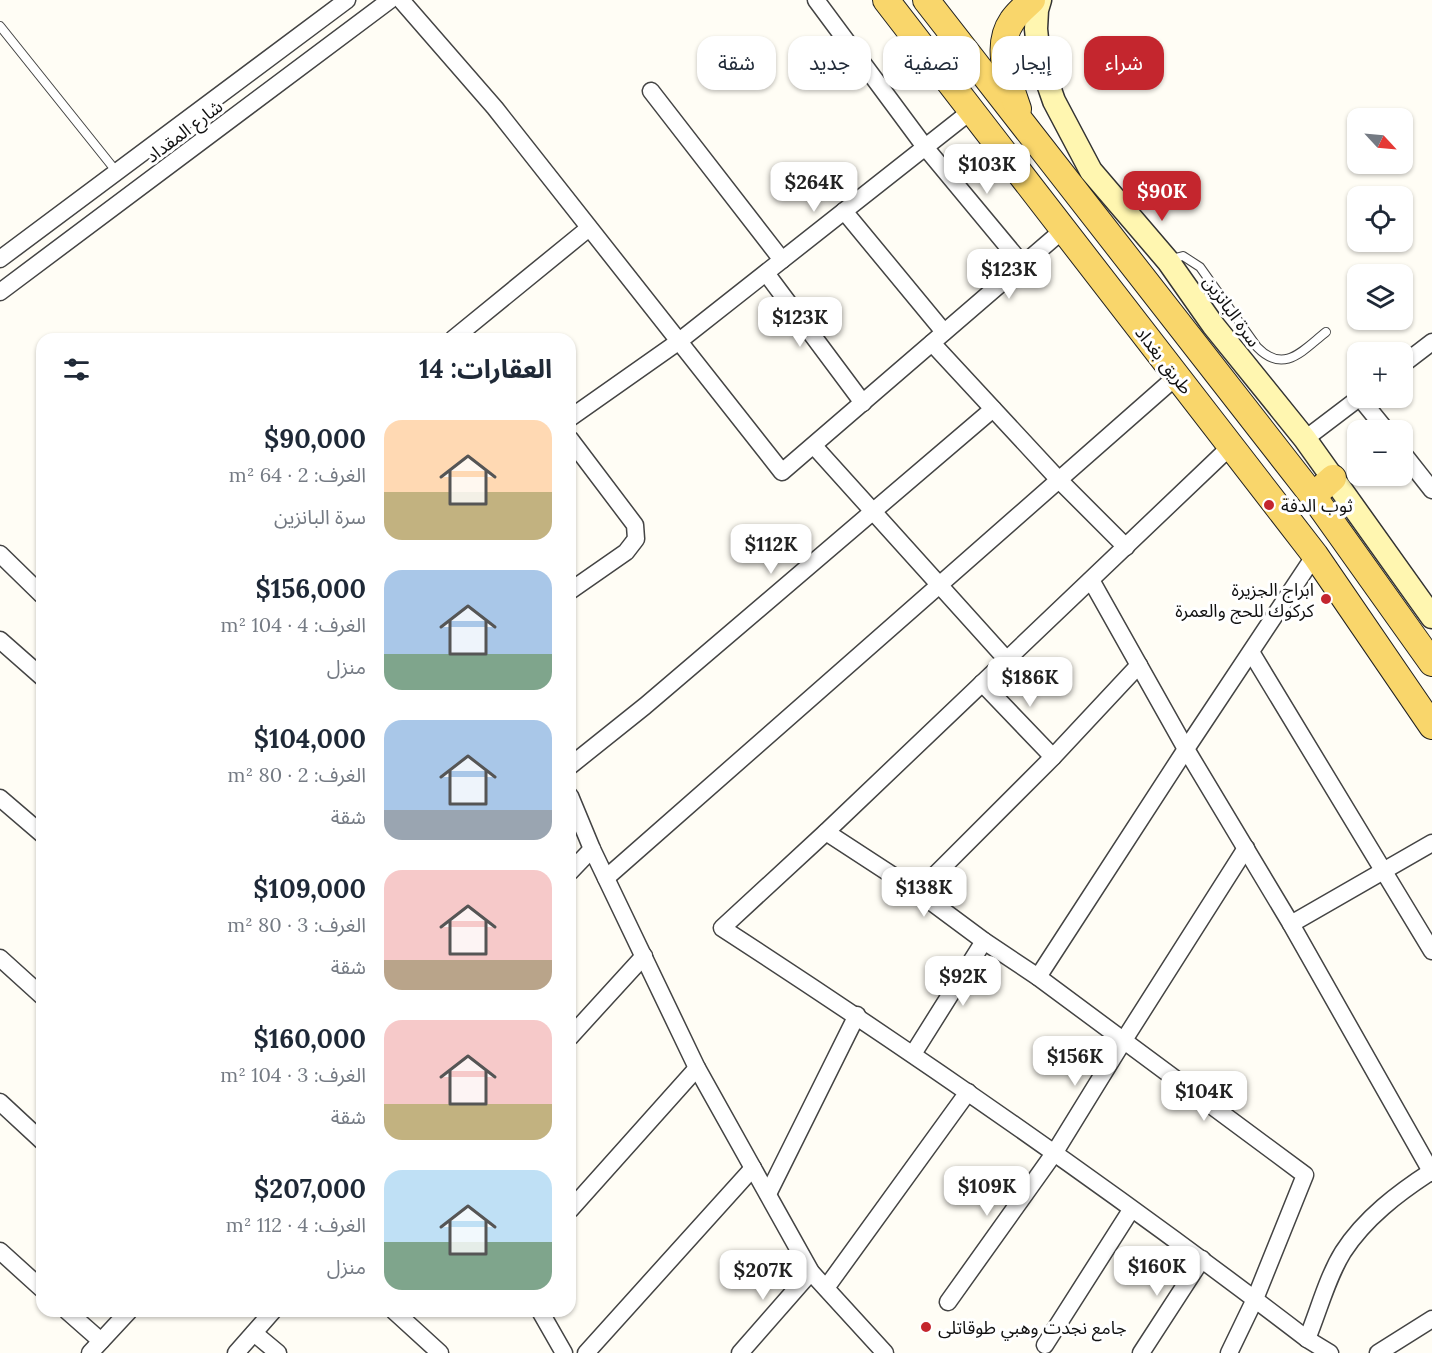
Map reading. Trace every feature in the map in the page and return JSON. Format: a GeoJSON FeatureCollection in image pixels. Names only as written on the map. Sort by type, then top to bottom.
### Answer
{"type":"FeatureCollection","features":[{"type":"Feature","properties":{"kind":"main road","name":"طريق بغداد"},"geometry":{"type":"LineString","coordinates":[[886,0],[1315,555],[1432,726]]}},
{"type":"Feature","properties":{"kind":"main road","name":"طريق بغداد"},"geometry":{"type":"LineString","coordinates":[[926,0],[1313,496],[1432,663]]}},
{"type":"Feature","properties":{"kind":"main road"},"geometry":{"type":"LineString","coordinates":[[1024,127],[1003,50],[1005,35],[1011,22],[1032,0]]}},
{"type":"Feature","properties":{"kind":"main road","name":"سرة البانزين"},"geometry":{"type":"LineString","coordinates":[[1040,0],[1036,29],[1038,58],[1054,101],[1090,171],[1168,261],[1213,325],[1333,478],[1432,617]]}},
{"type":"Feature","properties":{"kind":"main road"},"geometry":{"type":"LineString","coordinates":[[1313,496],[1333,478]]}},
{"type":"Feature","properties":{"kind":"street","name":"شارع المقداد"},"geometry":{"type":"LineString","coordinates":[[0,259],[347,0]]}},
{"type":"Feature","properties":{"kind":"street","name":"شارع المقداد"},"geometry":{"type":"LineString","coordinates":[[0,292],[390,0]]}},
{"type":"Feature","properties":{"kind":"street"},"geometry":{"type":"LineString","coordinates":[[401,0],[495,108],[782,472],[1064,230]]}},
{"type":"Feature","properties":{"kind":"street"},"geometry":{"type":"LineString","coordinates":[[816,0],[925,147],[1023,265]]}},
{"type":"Feature","properties":{"kind":"street"},"geometry":{"type":"LineString","coordinates":[[651,91],[782,260]]}},
{"type":"Feature","properties":{"kind":"street"},"geometry":{"type":"LineString","coordinates":[[576,414],[678,342],[971,111]]}},
{"type":"Feature","properties":{"kind":"street"},"geometry":{"type":"LineString","coordinates":[[844,211],[993,409],[1126,547]]}},
{"type":"Feature","properties":{"kind":"street"},"geometry":{"type":"LineString","coordinates":[[460,333],[589,228]]}},
{"type":"Feature","properties":{"kind":"street"},"geometry":{"type":"LineString","coordinates":[[766,273],[863,403]]}},
{"type":"Feature","properties":{"kind":"street"},"geometry":{"type":"LineString","coordinates":[[1413,357],[1432,342]]}},
{"type":"Feature","properties":{"kind":"street"},"geometry":{"type":"LineString","coordinates":[[606,878],[1177,376]]}},
{"type":"Feature","properties":{"kind":"street"},"geometry":{"type":"LineString","coordinates":[[1301,435],[1347,406]]}},
{"type":"Feature","properties":{"kind":"street"},"geometry":{"type":"LineString","coordinates":[[1368,408],[1378,420]]}},
{"type":"Feature","properties":{"kind":"street"},"geometry":{"type":"LineString","coordinates":[[576,761],[645,706],[993,409]]}},
{"type":"Feature","properties":{"kind":"street"},"geometry":{"type":"LineString","coordinates":[[814,446],[1007,660]]}},
{"type":"Feature","properties":{"kind":"street"},"geometry":{"type":"LineString","coordinates":[[1091,580],[1186,749],[1291,924],[1432,1172],[1385,1204],[1361,1228],[1342,1254],[1330,1280],[1318,1348],[1202,1259],[1055,1152],[857,1016],[722,928],[826,832],[1231,446]]}},
{"type":"Feature","properties":{"kind":"street"},"geometry":{"type":"LineString","coordinates":[[576,447],[635,525],[636,539],[626,552],[576,587]]}},
{"type":"Feature","properties":{"kind":"street"},"geometry":{"type":"LineString","coordinates":[[1413,463],[1429,480]]}},
{"type":"Feature","properties":{"kind":"street"},"geometry":{"type":"LineString","coordinates":[[0,554],[36,589]]}},
{"type":"Feature","properties":{"kind":"street"},"geometry":{"type":"LineString","coordinates":[[1038,977],[1315,555]]}},
{"type":"Feature","properties":{"kind":"street"},"geometry":{"type":"LineString","coordinates":[[0,640],[36,672]]}},
{"type":"Feature","properties":{"kind":"street"},"geometry":{"type":"LineString","coordinates":[[1251,652],[1432,951]]}},
{"type":"Feature","properties":{"kind":"street"},"geometry":{"type":"LineString","coordinates":[[918,892],[1053,757],[1139,665]]}},
{"type":"Feature","properties":{"kind":"street"},"geometry":{"type":"LineString","coordinates":[[982,683],[1053,757]]}},
{"type":"Feature","properties":{"kind":"street"},"geometry":{"type":"LineString","coordinates":[[0,798],[36,829]]}},
{"type":"Feature","properties":{"kind":"street"},"geometry":{"type":"LineString","coordinates":[[576,811],[591,849],[697,1068],[811,1272],[885,1353]]}},
{"type":"Feature","properties":{"kind":"street"},"geometry":{"type":"LineString","coordinates":[[826,832],[918,892],[984,941],[1038,977],[1305,1175],[1255,1299],[1229,1353]]}},
{"type":"Feature","properties":{"kind":"street"},"geometry":{"type":"LineString","coordinates":[[1291,924],[1432,843]]}},
{"type":"Feature","properties":{"kind":"street"},"geometry":{"type":"LineString","coordinates":[[948,1302],[1055,1152],[1246,848]]}},
{"type":"Feature","properties":{"kind":"street"},"geometry":{"type":"LineString","coordinates":[[576,865],[591,849]]}},
{"type":"Feature","properties":{"kind":"street"},"geometry":{"type":"LineString","coordinates":[[913,1054],[984,941]]}},
{"type":"Feature","properties":{"kind":"street"},"geometry":{"type":"LineString","coordinates":[[576,1030],[644,956]]}},
{"type":"Feature","properties":{"kind":"street"},"geometry":{"type":"LineString","coordinates":[[0,958],[36,991]]}},
{"type":"Feature","properties":{"kind":"street"},"geometry":{"type":"LineString","coordinates":[[768,1194],[857,1016]]}},
{"type":"Feature","properties":{"kind":"street"},"geometry":{"type":"LineString","coordinates":[[576,1203],[697,1068]]}},
{"type":"Feature","properties":{"kind":"street"},"geometry":{"type":"LineString","coordinates":[[826,1288],[968,1092]]}},
{"type":"Feature","properties":{"kind":"street"},"geometry":{"type":"LineString","coordinates":[[0,1102],[36,1135]]}},
{"type":"Feature","properties":{"kind":"street"},"geometry":{"type":"LineString","coordinates":[[586,1353],[753,1168]]}},
{"type":"Feature","properties":{"kind":"street"},"geometry":{"type":"LineString","coordinates":[[1045,1346],[1131,1209]]}},
{"type":"Feature","properties":{"kind":"street"},"geometry":{"type":"LineString","coordinates":[[0,1251],[36,1283]]}},
{"type":"Feature","properties":{"kind":"street"},"geometry":{"type":"LineString","coordinates":[[1141,1353],[1202,1259]]}},
{"type":"Feature","properties":{"kind":"street"},"geometry":{"type":"LineString","coordinates":[[741,1353],[811,1272]]}},
{"type":"Feature","properties":{"kind":"street"},"geometry":{"type":"LineString","coordinates":[[72,1317],[96,1347],[124,1317]]}},
{"type":"Feature","properties":{"kind":"street"},"geometry":{"type":"LineString","coordinates":[[236,1353],[268,1317]]}},
{"type":"Feature","properties":{"kind":"street"},"geometry":{"type":"LineString","coordinates":[[401,1317],[440,1353]]}},
{"type":"Feature","properties":{"kind":"street"},"geometry":{"type":"LineString","coordinates":[[543,1317],[564,1353]]}},
{"type":"Feature","properties":{"kind":"street"},"geometry":{"type":"LineString","coordinates":[[1378,1353],[1432,1319]]}},
{"type":"Feature","properties":{"kind":"street"},"geometry":{"type":"LineString","coordinates":[[254,1333],[278,1353]]}},
{"type":"Feature","properties":{"kind":"lane"},"geometry":{"type":"LineString","coordinates":[[0,26],[116,171]]}},
{"type":"Feature","properties":{"kind":"lane","name":"سرة البانزين"},"geometry":{"type":"LineString","coordinates":[[1168,261],[1183,256],[1200,267],[1257,347],[1267,357],[1286,360],[1296,356],[1326,332]]}},
{"type":"Feature","properties":{"kind":"place","name":"ثوب الدفة"},"geometry":{"type":"Point","coordinates":[1269,505]}},
{"type":"Feature","properties":{"kind":"place","name":"ابراج الجزيرة كركوك للحج والعمرة"},"geometry":{"type":"Point","coordinates":[1326,599]}},
{"type":"Feature","properties":{"kind":"place","name":"جامع نجدت وهبي طوقاتلى"},"geometry":{"type":"Point","coordinates":[926,1327]}}]}
